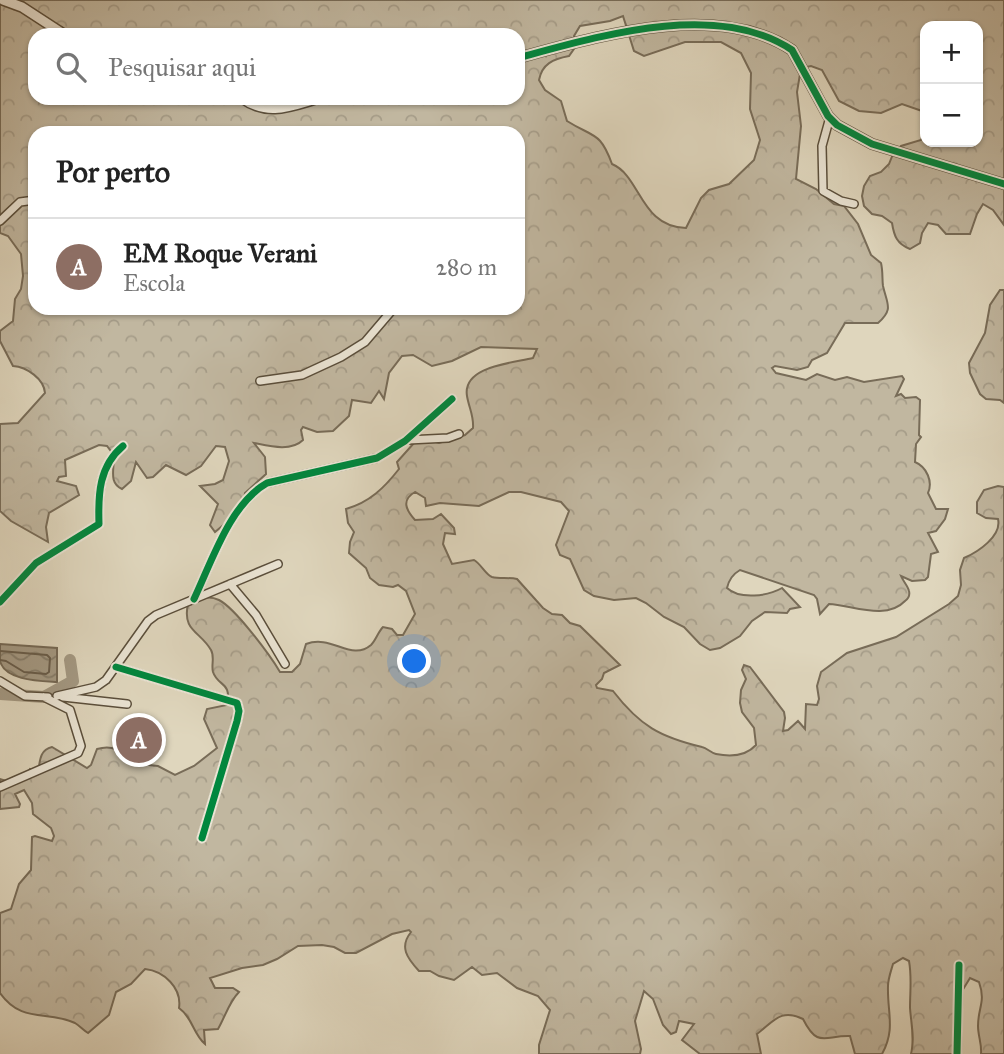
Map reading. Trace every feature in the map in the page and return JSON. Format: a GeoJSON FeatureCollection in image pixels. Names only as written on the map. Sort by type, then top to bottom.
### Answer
{"type":"FeatureCollection","features":[{"type":"Feature","properties":{"kind":"street"},"geometry":{"type":"LineString","coordinates":[[3,0],[22,7],[54,28]]}},
{"type":"Feature","properties":{"kind":"street"},"geometry":{"type":"LineString","coordinates":[[525,56],[605,34],[664,24],[702,22],[736,25],[782,43],[792,50],[837,125],[872,144],[1004,184]]}},
{"type":"Feature","properties":{"kind":"street"},"geometry":{"type":"LineString","coordinates":[[251,105],[278,110],[296,105]]}},
{"type":"Feature","properties":{"kind":"street"},"geometry":{"type":"LineString","coordinates":[[830,117],[822,146],[823,191],[853,204]]}},
{"type":"Feature","properties":{"kind":"street"},"geometry":{"type":"LineString","coordinates":[[0,221],[20,202],[28,201]]}},
{"type":"Feature","properties":{"kind":"street"},"geometry":{"type":"LineString","coordinates":[[260,381],[302,375],[341,357],[365,342],[388,315]]}},
{"type":"Feature","properties":{"kind":"street"},"geometry":{"type":"LineString","coordinates":[[194,599],[232,520],[257,489],[267,482],[377,458],[407,439],[452,399]]}},
{"type":"Feature","properties":{"kind":"street"},"geometry":{"type":"LineString","coordinates":[[407,439],[448,438],[459,434]]}},
{"type":"Feature","properties":{"kind":"street"},"geometry":{"type":"LineString","coordinates":[[0,602],[37,564],[99,524],[98,504],[104,471],[113,455],[123,446]]}},
{"type":"Feature","properties":{"kind":"street"},"geometry":{"type":"LineString","coordinates":[[0,681],[25,696],[57,696],[96,687],[117,667],[148,621],[156,615],[278,564]]}},
{"type":"Feature","properties":{"kind":"street"},"geometry":{"type":"LineString","coordinates":[[230,584],[256,615],[285,664]]}},
{"type":"Feature","properties":{"kind":"street"},"geometry":{"type":"LineString","coordinates":[[117,667],[237,703],[239,711],[202,838]]}},
{"type":"Feature","properties":{"kind":"street"},"geometry":{"type":"LineString","coordinates":[[57,696],[127,704]]}},
{"type":"Feature","properties":{"kind":"street"},"geometry":{"type":"LineString","coordinates":[[0,787],[78,752],[82,746],[70,710],[44,697]]}},
{"type":"Feature","properties":{"kind":"street"},"geometry":{"type":"LineString","coordinates":[[957,1054],[959,965]]}},
{"type":"Feature","properties":{"kind":"green space"},"geometry":{"type":"Polygon","coordinates":[[[0,0],[1004,0],[1004,225],[993,210],[983,204],[970,234],[946,234],[938,225],[928,223],[920,243],[910,249],[897,239],[892,223],[882,216],[872,214],[864,206],[862,196],[870,176],[881,172],[901,146],[920,140],[920,147],[983,147],[983,21],[920,21],[920,110],[902,104],[881,113],[859,111],[839,101],[822,70],[811,66],[801,68],[797,92],[801,126],[796,179],[816,189],[834,204],[844,206],[858,224],[871,255],[881,263],[888,310],[878,323],[845,323],[827,353],[812,360],[808,367],[797,370],[775,366],[772,368],[776,373],[806,380],[817,374],[835,380],[847,377],[864,382],[902,376],[904,379],[896,396],[901,394],[905,398],[916,397],[920,400],[921,437],[916,444],[915,462],[923,467],[928,475],[928,493],[936,509],[948,509],[945,519],[936,531],[928,533],[938,552],[931,554],[928,577],[925,580],[912,581],[901,576],[909,591],[906,600],[897,607],[879,611],[829,604],[820,614],[814,595],[740,570],[732,577],[727,588],[733,592],[754,596],[782,588],[800,607],[790,609],[787,613],[765,612],[752,621],[740,636],[720,648],[710,650],[700,644],[684,627],[636,598],[614,600],[594,596],[584,590],[570,559],[560,555],[556,545],[569,511],[561,502],[521,492],[509,492],[479,506],[440,503],[426,506],[425,498],[415,492],[408,498],[406,505],[415,520],[433,519],[441,514],[454,528],[455,534],[445,533],[443,544],[452,564],[474,560],[492,577],[517,579],[543,608],[580,626],[620,665],[604,673],[596,685],[597,688],[613,691],[632,713],[663,734],[714,753],[733,755],[748,751],[756,745],[754,728],[742,712],[740,703],[741,690],[746,679],[742,670],[744,665],[750,667],[784,712],[783,731],[798,721],[805,729],[806,704],[817,705],[817,686],[821,672],[847,653],[896,637],[958,596],[964,558],[988,543],[998,525],[998,519],[986,518],[977,513],[977,502],[984,490],[1004,487],[1004,1054],[981,1054],[978,1019],[981,989],[979,982],[970,978],[962,991],[960,1054],[911,1054],[913,1037],[909,961],[903,958],[893,964],[889,978],[890,1028],[882,1054],[855,1054],[850,1036],[818,1037],[803,1019],[783,1015],[757,1034],[761,1054],[700,1054],[682,1040],[694,1024],[679,1021],[676,1032],[671,1034],[663,1025],[653,999],[644,991],[635,1021],[640,1054],[539,1054],[539,1045],[550,1010],[538,996],[517,988],[497,973],[482,975],[472,967],[454,980],[430,971],[419,971],[411,962],[405,948],[411,932],[409,930],[392,934],[356,953],[345,953],[322,945],[298,946],[263,965],[210,978],[215,988],[233,988],[239,992],[218,1029],[204,1030],[205,1044],[179,1008],[175,987],[152,970],[145,969],[131,984],[116,992],[109,1015],[88,1033],[65,1019],[26,1013],[8,1003],[0,993],[0,913],[11,909],[19,884],[31,870],[32,837],[52,841],[54,836],[51,828],[33,814],[32,803],[24,790],[15,794],[19,807],[0,809],[0,779],[13,783],[24,780],[30,769],[38,773],[42,754],[52,747],[87,768],[91,765],[97,749],[108,747],[120,752],[130,763],[158,766],[175,775],[194,766],[217,748],[204,719],[207,709],[227,705],[228,692],[215,677],[211,650],[193,630],[188,620],[188,604],[195,600],[211,598],[226,605],[252,633],[280,672],[292,672],[300,664],[306,644],[324,642],[356,651],[371,645],[383,627],[392,629],[397,635],[403,635],[415,614],[406,591],[398,585],[379,585],[370,578],[366,568],[349,553],[354,532],[348,523],[346,509],[382,488],[399,469],[397,462],[414,443],[429,440],[439,443],[465,435],[473,428],[467,396],[472,378],[502,364],[533,358],[537,349],[481,347],[452,361],[432,366],[413,355],[402,356],[389,373],[384,399],[379,391],[371,403],[352,400],[349,416],[333,431],[317,432],[303,427],[303,440],[286,447],[254,443],[265,457],[266,474],[245,493],[239,512],[215,532],[210,525],[218,504],[200,486],[223,480],[229,461],[225,447],[216,446],[201,466],[186,475],[166,465],[153,477],[147,478],[136,462],[131,481],[122,489],[113,478],[113,454],[107,446],[99,445],[65,460],[66,476],[59,477],[57,481],[76,486],[79,495],[49,513],[46,527],[48,542],[11,521],[0,511],[0,424],[18,423],[45,393],[42,383],[34,375],[13,366],[0,341],[0,331],[13,321],[15,299],[21,289],[21,254],[8,236],[0,233],[0,0]],[[623,16],[580,26],[574,36],[576,46],[569,56],[549,63],[539,80],[545,90],[561,101],[567,121],[600,140],[612,164],[622,170],[650,210],[671,225],[686,228],[701,198],[709,190],[729,184],[754,160],[760,140],[750,109],[751,73],[741,53],[721,42],[685,42],[644,56],[634,51],[623,16]]]}},
{"type":"Feature","properties":{"kind":"green space"},"geometry":{"type":"Polygon","coordinates":[[[1000,290],[1004,290],[1004,403],[986,399],[980,394],[970,373],[969,363],[985,333],[990,305],[1000,290]]]}},
{"type":"Feature","properties":{"kind":"water"},"geometry":{"type":"Polygon","coordinates":[[[0,644],[57,648],[57,682],[24,679],[9,673],[0,661],[0,644]]]}},
{"type":"Feature","properties":{"kind":"waterway"},"geometry":{"type":"LineString","coordinates":[[0,694],[44,697],[73,681],[70,660]]}},
{"type":"Feature","properties":{"kind":"cycle path"},"geometry":{"type":"LineString","coordinates":[[525,56],[584,40],[657,27],[729,27],[762,35],[792,50],[828,116],[837,125],[872,144],[1004,184]]}},
{"type":"Feature","properties":{"kind":"cycle path"},"geometry":{"type":"LineString","coordinates":[[194,599],[223,535],[254,492],[267,483],[377,458],[405,441],[452,399]]}},
{"type":"Feature","properties":{"kind":"cycle path"},"geometry":{"type":"LineString","coordinates":[[0,602],[36,563],[99,524],[102,481],[109,462],[123,446]]}},
{"type":"Feature","properties":{"kind":"cycle path"},"geometry":{"type":"LineString","coordinates":[[116,667],[237,703],[237,721],[202,838]]}},
{"type":"Feature","properties":{"kind":"cycle path"},"geometry":{"type":"LineString","coordinates":[[957,1054],[959,965]]}},
{"type":"Feature","properties":{"kind":"place","name":"EM Roque Verani"},"geometry":{"type":"Point","coordinates":[139,740]}}]}
